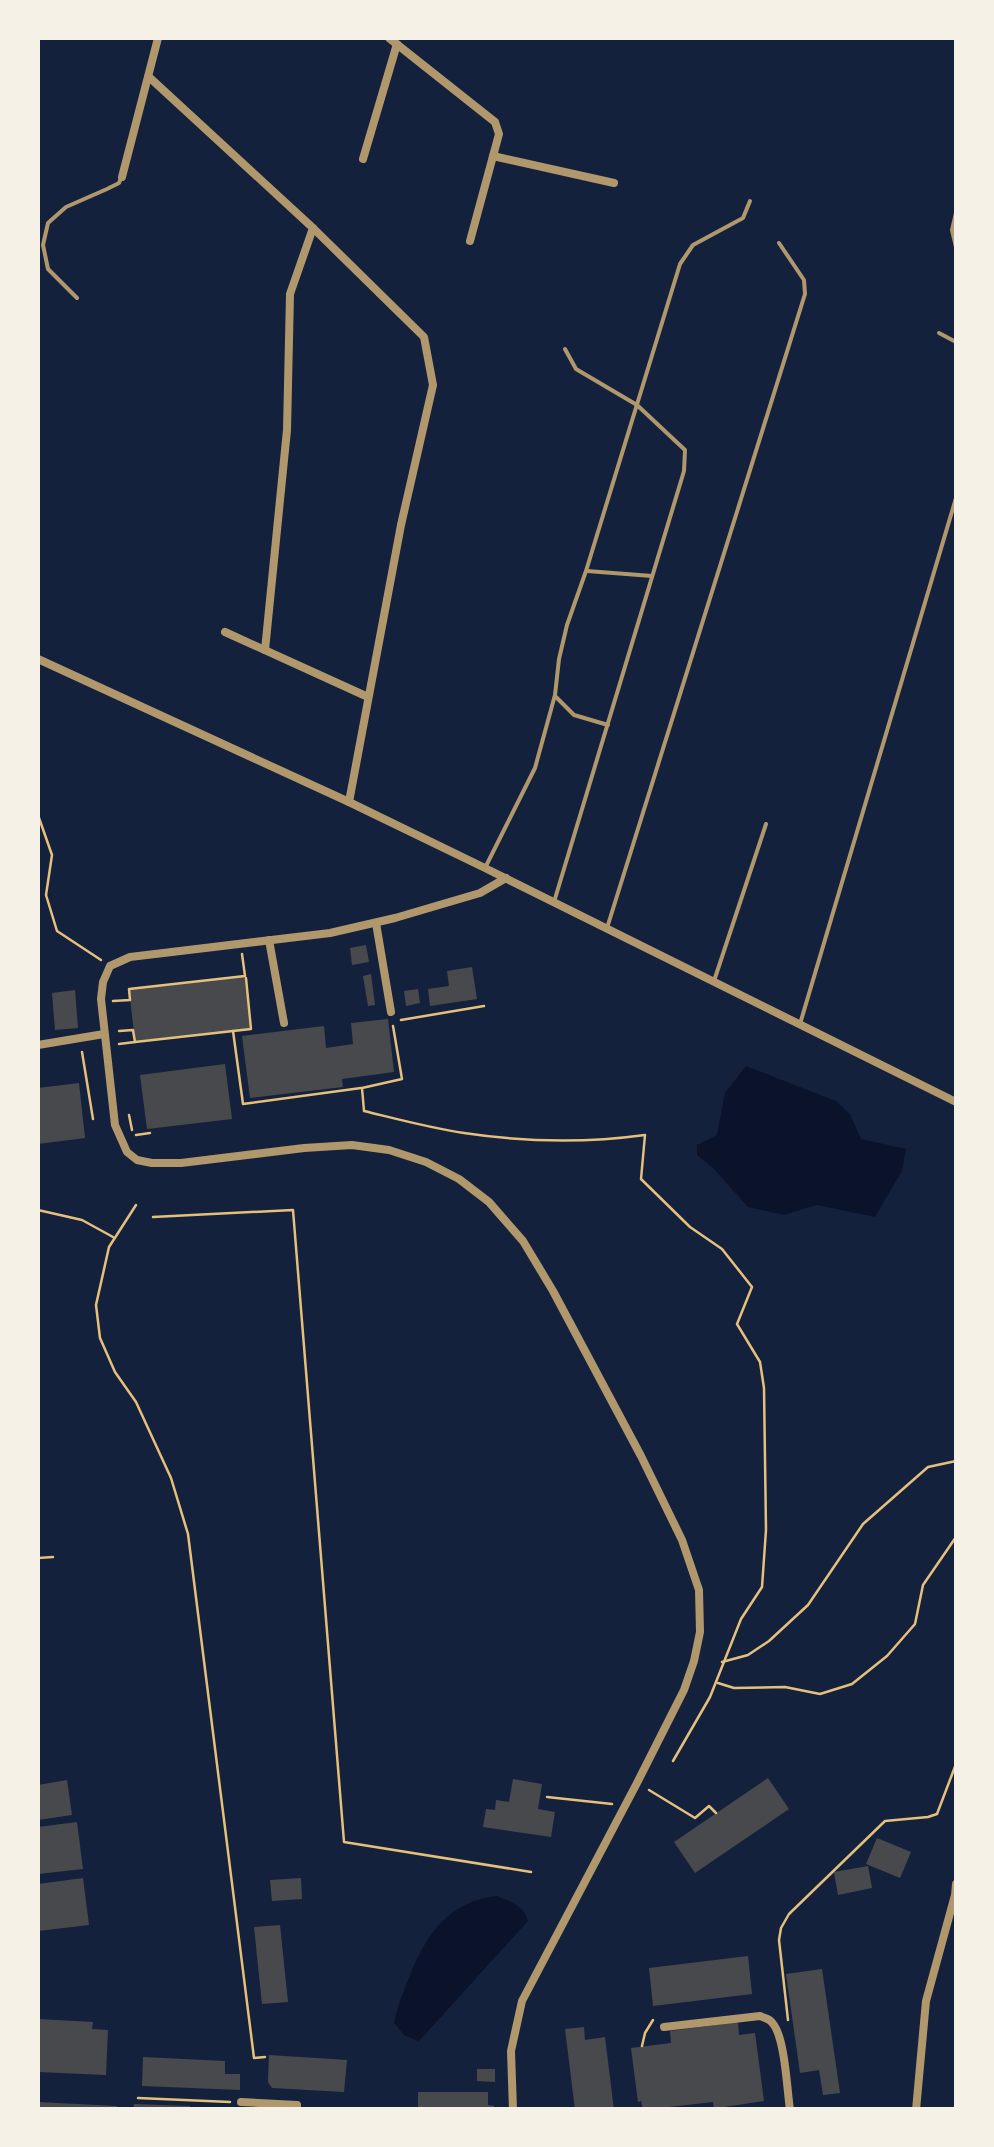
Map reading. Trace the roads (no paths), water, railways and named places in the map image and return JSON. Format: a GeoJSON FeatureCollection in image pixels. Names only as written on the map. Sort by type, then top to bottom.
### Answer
{"type":"FeatureCollection","features":[{"type":"Feature","properties":{"kind":"street"},"geometry":{"type":"LineString","coordinates":[[122,177],[158,38]]}},
{"type":"Feature","properties":{"kind":"street"},"geometry":{"type":"LineString","coordinates":[[362,159],[393,41],[495,122],[499,134],[470,242]]}},
{"type":"Feature","properties":{"kind":"street"},"geometry":{"type":"LineString","coordinates":[[150,77],[424,337],[433,385],[401,525],[349,802]]}},
{"type":"Feature","properties":{"kind":"street"},"geometry":{"type":"LineString","coordinates":[[493,156],[614,183]]}},
{"type":"Feature","properties":{"kind":"street"},"geometry":{"type":"LineString","coordinates":[[265,650],[288,430],[290,294],[313,228]]}},
{"type":"Feature","properties":{"kind":"street"},"geometry":{"type":"LineString","coordinates":[[225,632],[368,697]]}},
{"type":"Feature","properties":{"kind":"street"},"geometry":{"type":"LineString","coordinates":[[38,659],[349,802],[956,1102]]}},
{"type":"Feature","properties":{"kind":"street"},"geometry":{"type":"LineString","coordinates":[[506,878],[480,893],[330,933],[130,957],[110,966],[101,999],[115,1125],[127,1152],[137,1160],[181,1163],[352,1145],[389,1150],[426,1162],[459,1179],[489,1202],[523,1241],[553,1291],[682,1540],[699,1590],[700,1632],[694,1661],[684,1690],[638,1783],[522,2001],[511,2051],[513,2110]]}},
{"type":"Feature","properties":{"kind":"street"},"geometry":{"type":"LineString","coordinates":[[376,922],[391,1012]]}},
{"type":"Feature","properties":{"kind":"street"},"geometry":{"type":"LineString","coordinates":[[268,940],[284,1023]]}},
{"type":"Feature","properties":{"kind":"street"},"geometry":{"type":"LineString","coordinates":[[38,1045],[104,1034]]}},
{"type":"Feature","properties":{"kind":"street"},"geometry":{"type":"LineString","coordinates":[[916,2110],[926,2001],[956,1884]]}},
{"type":"Feature","properties":{"kind":"street"},"geometry":{"type":"LineString","coordinates":[[664,2027],[760,2016],[768,2019],[780,2042],[790,2110]]}},
{"type":"Feature","properties":{"kind":"street"},"geometry":{"type":"LineString","coordinates":[[241,2102],[297,2105],[297,2110]]}},
{"type":"Feature","properties":{"kind":"lane"},"geometry":{"type":"LineString","coordinates":[[76,298],[48,269],[42,244],[48,222],[66,208],[119,183],[122,177]]}},
{"type":"Feature","properties":{"kind":"lane"},"geometry":{"type":"LineString","coordinates":[[485,868],[536,768],[555,695],[566,625],[680,264],[693,245],[743,218],[750,201]]}},
{"type":"Feature","properties":{"kind":"lane"},"geometry":{"type":"LineString","coordinates":[[956,213],[952,230],[956,247]]}},
{"type":"Feature","properties":{"kind":"lane"},"geometry":{"type":"LineString","coordinates":[[607,928],[805,294],[804,280],[779,244]]}},
{"type":"Feature","properties":{"kind":"lane"},"geometry":{"type":"LineString","coordinates":[[940,333],[956,342]]}},
{"type":"Feature","properties":{"kind":"lane"},"geometry":{"type":"LineString","coordinates":[[554,902],[684,471],[685,450],[637,406],[576,369],[565,349]]}},
{"type":"Feature","properties":{"kind":"lane"},"geometry":{"type":"LineString","coordinates":[[800,1024],[956,498]]}},
{"type":"Feature","properties":{"kind":"lane"},"geometry":{"type":"LineString","coordinates":[[586,571],[652,576]]}},
{"type":"Feature","properties":{"kind":"lane"},"geometry":{"type":"LineString","coordinates":[[555,695],[574,715],[608,724]]}},
{"type":"Feature","properties":{"kind":"lane"},"geometry":{"type":"LineString","coordinates":[[714,981],[766,824]]}},
{"type":"Feature","properties":{"kind":"water"},"geometry":{"type":"Polygon","coordinates":[[[746,1066],[836,1101],[850,1114],[861,1139],[906,1149],[902,1171],[875,1217],[817,1205],[784,1215],[748,1207],[697,1155],[697,1145],[717,1135],[725,1093],[746,1066]]]}},
{"type":"Feature","properties":{"kind":"water"},"geometry":{"type":"Polygon","coordinates":[[[497,1896],[520,1908],[528,1921],[419,2041],[405,2036],[394,2023],[426,1943],[454,1911],[497,1896]]]}}]}
